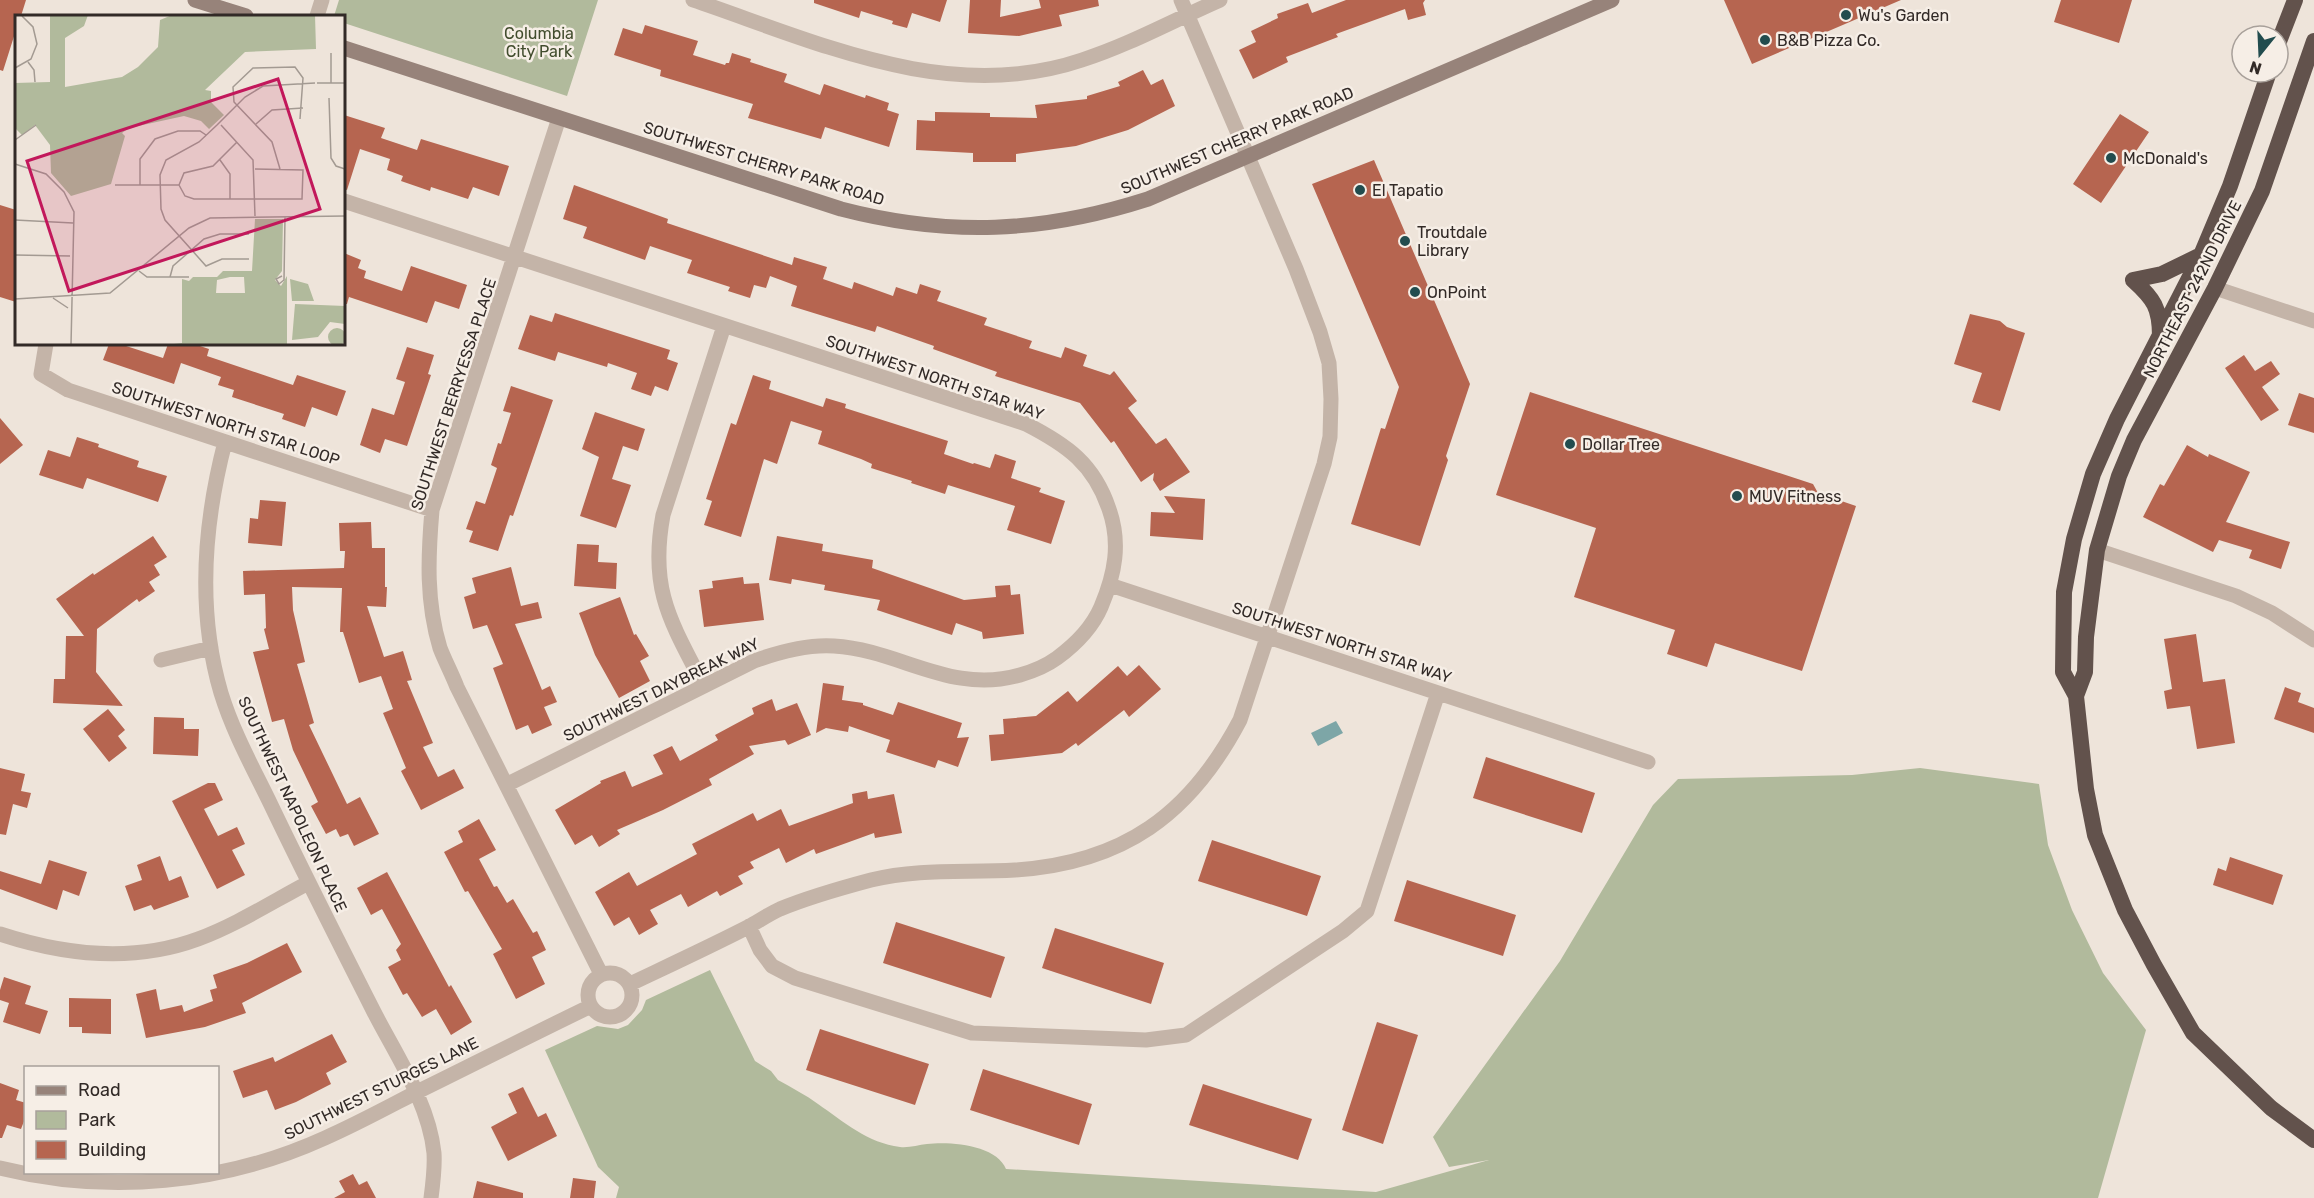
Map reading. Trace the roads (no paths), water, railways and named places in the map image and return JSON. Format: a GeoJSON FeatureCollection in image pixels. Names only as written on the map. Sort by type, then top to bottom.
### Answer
{"type":"FeatureCollection","features":[{"type":"Feature","properties":{"kind":"highway"},"geometry":{"type":"LineString","coordinates":[[2286,24],[2295,0]]}},
{"type":"Feature","properties":{"kind":"highway","name":"NORTHEAST 242ND DRIVE"},"geometry":{"type":"LineString","coordinates":[[2076,696],[2085,672],[2086,637],[2097,550],[2116,485],[2134,440],[2215,288],[2262,191],[2314,41]]}},
{"type":"Feature","properties":{"kind":"highway","name":"NORTHEAST 242ND DRIVE"},"geometry":{"type":"LineString","coordinates":[[2076,696],[2063,672],[2064,592],[2074,539],[2090,483],[2105,445],[2201,255],[2230,186],[2265,84]]}},
{"type":"Feature","properties":{"kind":"highway"},"geometry":{"type":"LineString","coordinates":[[2160,338],[2160,317],[2152,298],[2133,280],[2162,274],[2201,255]]}},
{"type":"Feature","properties":{"kind":"highway"},"geometry":{"type":"LineString","coordinates":[[2076,696],[2086,789],[2095,836],[2125,910],[2154,965],[2193,1033],[2271,1108],[2314,1140]]}},
{"type":"Feature","properties":{"kind":"main road"},"geometry":{"type":"LineString","coordinates":[[195,0],[243,15]]}},
{"type":"Feature","properties":{"kind":"main road","name":"SOUTHWEST CHERRY PARK ROAD"},"geometry":{"type":"LineString","coordinates":[[345,48],[841,210],[874,218],[939,227],[993,228],[1054,223],[1085,217],[1148,199],[1612,0]]}},
{"type":"Feature","properties":{"kind":"street"},"geometry":{"type":"LineString","coordinates":[[317,15],[322,0]]}},
{"type":"Feature","properties":{"kind":"street"},"geometry":{"type":"LineString","coordinates":[[693,0],[876,62],[927,73],[969,76],[1052,69],[1082,61],[1184,7],[1220,0]]}},
{"type":"Feature","properties":{"kind":"street"},"geometry":{"type":"LineString","coordinates":[[630,984],[780,910],[873,880],[909,873],[948,870],[1014,870],[1072,863],[1120,845],[1149,828],[1195,789],[1240,720],[1324,464],[1330,436],[1329,363],[1296,269],[1184,7]]}},
{"type":"Feature","properties":{"kind":"street","name":"SOUTHWEST BERRYESSA PLACE"},"geometry":{"type":"LineString","coordinates":[[559,118],[432,510],[428,551],[428,591],[441,650],[457,687],[602,974]]}},
{"type":"Feature","properties":{"kind":"street"},"geometry":{"type":"LineString","coordinates":[[345,201],[515,257]]}},
{"type":"Feature","properties":{"kind":"street","name":"SOUTHWEST NORTH STAR WAY"},"geometry":{"type":"LineString","coordinates":[[515,257],[1026,424],[1050,436],[1072,451],[1093,474],[1104,496],[1113,522],[1115,539],[1116,561],[1110,585],[1648,762]]}},
{"type":"Feature","properties":{"kind":"street"},"geometry":{"type":"LineString","coordinates":[[2215,288],[2314,321]]}},
{"type":"Feature","properties":{"kind":"street"},"geometry":{"type":"LineString","coordinates":[[704,686],[668,612],[661,591],[658,543],[663,515],[724,326]]}},
{"type":"Feature","properties":{"kind":"street","name":"SOUTHWEST NORTH STAR LOOP"},"geometry":{"type":"LineString","coordinates":[[46,345],[40,374],[68,390],[432,510]]}},
{"type":"Feature","properties":{"kind":"street","name":"SOUTHWEST NAPOLEON PLACE"},"geometry":{"type":"LineString","coordinates":[[225,442],[215,478],[206,545],[212,648],[221,692],[233,726],[308,883],[415,1093],[430,1133],[434,1154],[431,1198]]}},
{"type":"Feature","properties":{"kind":"street"},"geometry":{"type":"LineString","coordinates":[[2097,550],[2236,596],[2272,613],[2314,640]]}},
{"type":"Feature","properties":{"kind":"street","name":"SOUTHWEST DAYBREAK WAY"},"geometry":{"type":"LineString","coordinates":[[508,784],[704,686],[776,653],[833,646],[880,655],[960,679],[978,681],[1005,679],[1035,670],[1072,648],[1085,634],[1099,613],[1110,585]]}},
{"type":"Feature","properties":{"kind":"street"},"geometry":{"type":"LineString","coordinates":[[161,660],[212,648]]}},
{"type":"Feature","properties":{"kind":"street"},"geometry":{"type":"LineString","coordinates":[[749,926],[760,950],[772,966],[795,978],[972,1033],[1146,1040],[1186,1035],[1343,931],[1367,911],[1438,693]]}},
{"type":"Feature","properties":{"kind":"street"},"geometry":{"type":"LineString","coordinates":[[0,934],[60,950],[96,954],[131,954],[164,949],[207,935],[308,883]]}},
{"type":"Feature","properties":{"kind":"street"},"geometry":{"type":"LineString","coordinates":[[612,972],[622,975],[630,984],[633,993],[632,1002],[622,1014],[613,1017],[604,1016],[591,1006],[588,990],[594,979],[602,974],[612,972]]}},
{"type":"Feature","properties":{"kind":"street","name":"SOUTHWEST STURGES LANE"},"geometry":{"type":"LineString","coordinates":[[219,1172],[254,1164],[325,1138],[591,1006]]}},
{"type":"Feature","properties":{"kind":"street","name":"SOUTHWEST STURGES LANE"},"geometry":{"type":"LineString","coordinates":[[0,1168],[24,1173]]}},
{"type":"Feature","properties":{"kind":"street","name":"SOUTHWEST STURGES LANE"},"geometry":{"type":"LineString","coordinates":[[27,1174],[103,1183],[140,1183],[210,1174]]}},
{"type":"Feature","properties":{"kind":"water"},"geometry":{"type":"Polygon","coordinates":[[[1336,721],[1343,733],[1318,746],[1311,733],[1336,721]]]}},
{"type":"Feature","properties":{"kind":"place","name":"Wu's Garden"},"geometry":{"type":"Point","coordinates":[1846,15]}},
{"type":"Feature","properties":{"kind":"place","name":"B&B Pizza Co."},"geometry":{"type":"Point","coordinates":[1765,40]}},
{"type":"Feature","properties":{"kind":"place","name":"McDonald's"},"geometry":{"type":"Point","coordinates":[2111,158]}},
{"type":"Feature","properties":{"kind":"place","name":"El Tapatio"},"geometry":{"type":"Point","coordinates":[1360,190]}},
{"type":"Feature","properties":{"kind":"place","name":"Troutdale Library"},"geometry":{"type":"Point","coordinates":[1405,241]}},
{"type":"Feature","properties":{"kind":"place","name":"OnPoint"},"geometry":{"type":"Point","coordinates":[1415,292]}},
{"type":"Feature","properties":{"kind":"place","name":"Dollar Tree"},"geometry":{"type":"Point","coordinates":[1570,444]}},
{"type":"Feature","properties":{"kind":"place","name":"MUV Fitness"},"geometry":{"type":"Point","coordinates":[1737,496]}},
{"type":"Feature","properties":{"kind":"park label","name":"Columbia City Park"},"geometry":{"type":"Point","coordinates":[539,42]}}]}
